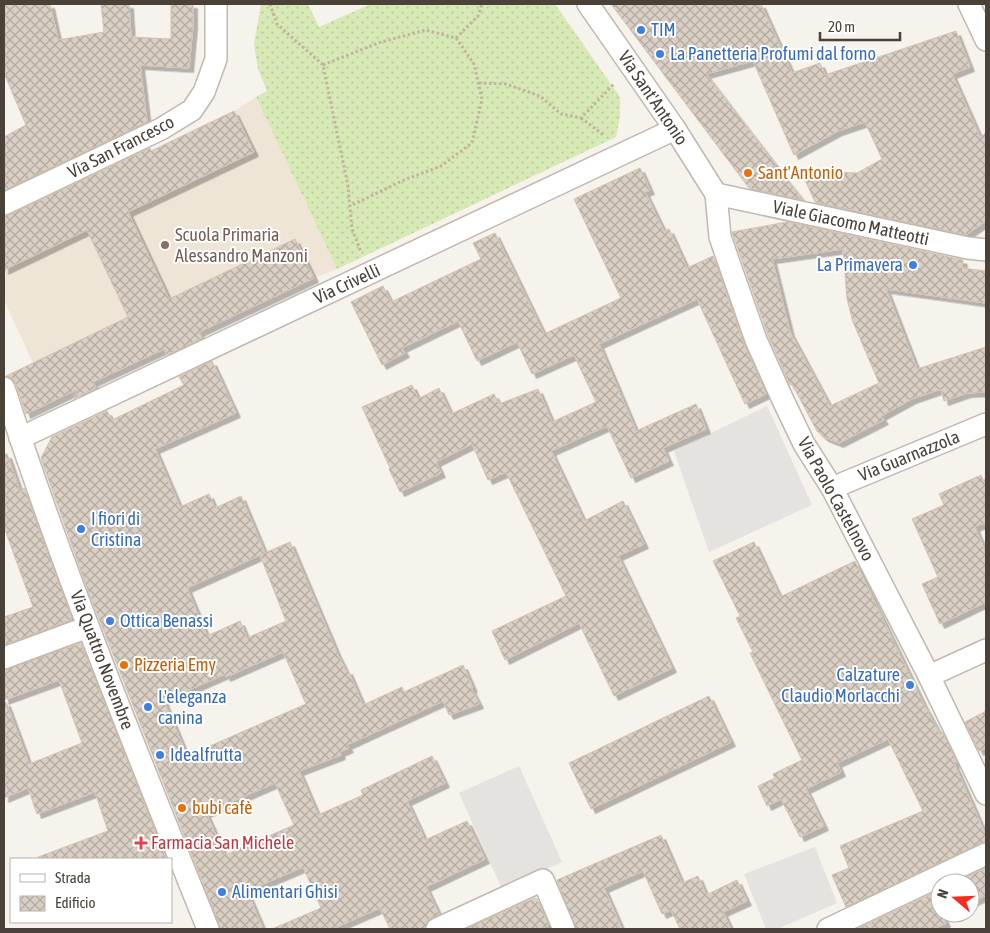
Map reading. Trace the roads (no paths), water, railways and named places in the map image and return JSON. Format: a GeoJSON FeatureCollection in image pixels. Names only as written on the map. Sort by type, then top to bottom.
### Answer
{"type":"FeatureCollection","features":[{"type":"Feature","properties":{"kind":"street","name":"Via San Francesco"},"geometry":{"type":"LineString","coordinates":[[4,204],[161,130],[192,110],[204,92],[216,59],[216,4]]}},
{"type":"Feature","properties":{"kind":"street","name":"Via Sant'Antonio"},"geometry":{"type":"LineString","coordinates":[[588,4],[675,129],[716,194]]}},
{"type":"Feature","properties":{"kind":"street","name":"Via Crivelli"},"geometry":{"type":"LineString","coordinates":[[20,438],[675,129]]}},
{"type":"Feature","properties":{"kind":"street","name":"Viale Giacomo Matteotti"},"geometry":{"type":"LineString","coordinates":[[716,194],[968,248],[986,250]]}},
{"type":"Feature","properties":{"kind":"street","name":"Via Paolo Castelnovo"},"geometry":{"type":"LineString","coordinates":[[716,194],[720,237],[756,340],[782,398],[804,444],[832,488],[929,676],[986,794]]}},
{"type":"Feature","properties":{"kind":"street","name":"Via Quattro Novembre"},"geometry":{"type":"LineString","coordinates":[[4,388],[88,627],[208,929]]}},
{"type":"Feature","properties":{"kind":"street","name":"Via Guarnazzola"},"geometry":{"type":"LineString","coordinates":[[832,488],[986,424]]}},
{"type":"Feature","properties":{"kind":"street"},"geometry":{"type":"LineString","coordinates":[[4,658],[88,627]]}},
{"type":"Feature","properties":{"kind":"street"},"geometry":{"type":"LineString","coordinates":[[929,676],[986,650]]}},
{"type":"Feature","properties":{"kind":"street"},"geometry":{"type":"LineString","coordinates":[[828,929],[986,854]]}},
{"type":"Feature","properties":{"kind":"street"},"geometry":{"type":"LineString","coordinates":[[437,929],[543,880],[564,929]]}},
{"type":"Feature","properties":{"kind":"place","name":"TIM"},"geometry":{"type":"Point","coordinates":[641,30]}},
{"type":"Feature","properties":{"kind":"place","name":"La Panetteria Profumi dal forno"},"geometry":{"type":"Point","coordinates":[660,54]}},
{"type":"Feature","properties":{"kind":"place","name":"Sant'Antonio"},"geometry":{"type":"Point","coordinates":[748,173]}},
{"type":"Feature","properties":{"kind":"place","name":"Scuola Primaria Alessandro Manzoni"},"geometry":{"type":"Point","coordinates":[165,245]}},
{"type":"Feature","properties":{"kind":"place","name":"La Primavera"},"geometry":{"type":"Point","coordinates":[913,265]}},
{"type":"Feature","properties":{"kind":"place","name":"I fiori di Cristina"},"geometry":{"type":"Point","coordinates":[81,529]}},
{"type":"Feature","properties":{"kind":"place","name":"Ottica Benassi"},"geometry":{"type":"Point","coordinates":[110,621]}},
{"type":"Feature","properties":{"kind":"place","name":"Pizzeria Emy"},"geometry":{"type":"Point","coordinates":[124,665]}},
{"type":"Feature","properties":{"kind":"place","name":"Calzature Claudio Morlacchi"},"geometry":{"type":"Point","coordinates":[910,685]}},
{"type":"Feature","properties":{"kind":"place","name":"L'eleganza canina"},"geometry":{"type":"Point","coordinates":[148,707]}},
{"type":"Feature","properties":{"kind":"place","name":"Idealfrutta"},"geometry":{"type":"Point","coordinates":[160,755]}},
{"type":"Feature","properties":{"kind":"place","name":"bubi cafè"},"geometry":{"type":"Point","coordinates":[182,808]}},
{"type":"Feature","properties":{"kind":"place","name":"Farmacia San Michele"},"geometry":{"type":"Point","coordinates":[141,843]}},
{"type":"Feature","properties":{"kind":"place","name":"Alimentari Ghisi"},"geometry":{"type":"Point","coordinates":[222,892]}}]}
